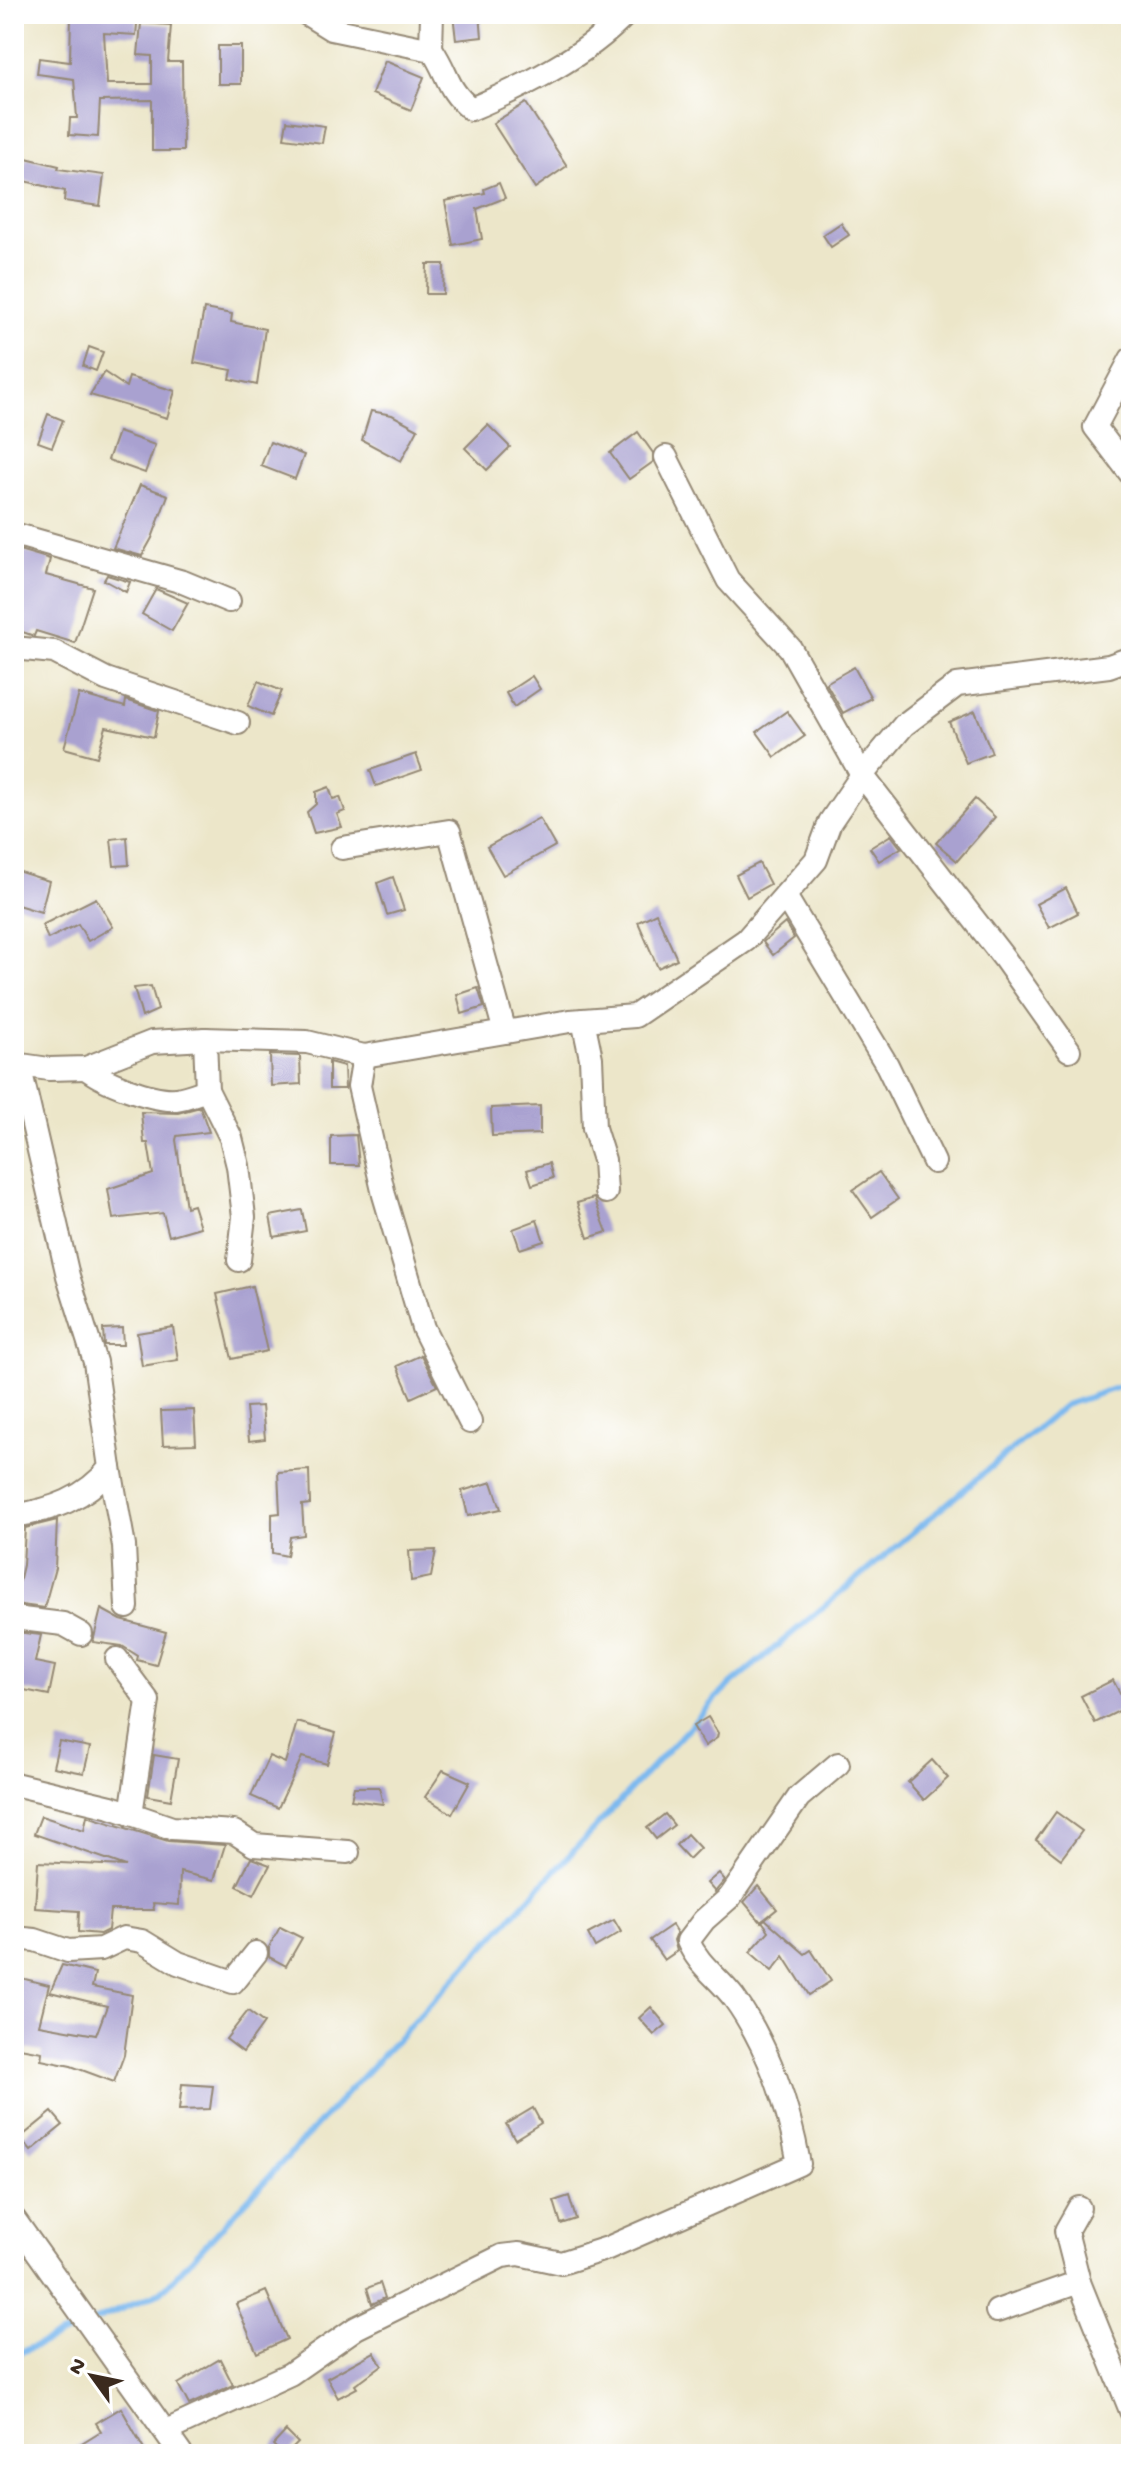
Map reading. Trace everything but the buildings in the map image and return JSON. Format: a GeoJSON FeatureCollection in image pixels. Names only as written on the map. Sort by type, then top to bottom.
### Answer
{"type":"FeatureCollection","features":[{"type":"Feature","properties":{"kind":"street"},"geometry":{"type":"LineString","coordinates":[[307,14],[331,29],[431,49]]}},
{"type":"Feature","properties":{"kind":"street"},"geometry":{"type":"LineString","coordinates":[[432,14],[431,49],[445,68],[452,94],[471,109],[516,90],[547,69],[577,56],[626,14]]}},
{"type":"Feature","properties":{"kind":"street"},"geometry":{"type":"LineString","coordinates":[[1131,359],[1095,427],[1131,474]]}},
{"type":"Feature","properties":{"kind":"street"},"geometry":{"type":"LineString","coordinates":[[666,457],[728,580],[790,648],[862,775],[1004,958],[1069,1050]]}},
{"type":"Feature","properties":{"kind":"street"},"geometry":{"type":"LineString","coordinates":[[14,534],[183,582],[229,601]]}},
{"type":"Feature","properties":{"kind":"street"},"geometry":{"type":"LineString","coordinates":[[14,648],[54,652],[106,679],[238,723]]}},
{"type":"Feature","properties":{"kind":"street"},"geometry":{"type":"LineString","coordinates":[[127,1607],[124,1546],[95,1362],[68,1276],[17,1064],[49,1069],[86,1068],[152,1042],[205,1039],[307,1042],[364,1056],[583,1020],[635,1016],[746,940],[816,860],[826,830],[862,775],[904,725],[957,685],[1109,666],[1131,658]]}},
{"type":"Feature","properties":{"kind":"street"},"geometry":{"type":"LineString","coordinates":[[342,848],[449,831],[505,1032]]}},
{"type":"Feature","properties":{"kind":"street"},"geometry":{"type":"LineString","coordinates":[[785,896],[887,1065],[934,1162]]}},
{"type":"Feature","properties":{"kind":"street"},"geometry":{"type":"LineString","coordinates":[[583,1020],[591,1058],[594,1128],[604,1160],[606,1192]]}},
{"type":"Feature","properties":{"kind":"street"},"geometry":{"type":"LineString","coordinates":[[205,1039],[207,1090],[231,1138],[238,1166],[244,1217],[239,1260]]}},
{"type":"Feature","properties":{"kind":"street"},"geometry":{"type":"LineString","coordinates":[[364,1056],[359,1086],[384,1195],[423,1328],[470,1422]]}},
{"type":"Feature","properties":{"kind":"street"},"geometry":{"type":"LineString","coordinates":[[86,1068],[98,1078],[120,1086],[176,1099],[207,1090]]}},
{"type":"Feature","properties":{"kind":"street"},"geometry":{"type":"LineString","coordinates":[[14,1516],[57,1508],[98,1482],[110,1468]]}},
{"type":"Feature","properties":{"kind":"street"},"geometry":{"type":"LineString","coordinates":[[14,1618],[63,1624],[81,1634]]}},
{"type":"Feature","properties":{"kind":"street"},"geometry":{"type":"LineString","coordinates":[[117,1659],[148,1701],[131,1814]]}},
{"type":"Feature","properties":{"kind":"street"},"geometry":{"type":"LineString","coordinates":[[166,2431],[290,2374],[356,2328],[502,2256],[519,2254],[561,2263],[596,2252],[799,2164],[794,2134],[764,2045],[733,1997],[696,1958],[688,1941],[704,1920],[730,1897],[799,1797],[838,1764]]}},
{"type":"Feature","properties":{"kind":"street"},"geometry":{"type":"LineString","coordinates":[[14,1784],[131,1814],[172,1828],[234,1832],[254,1845],[348,1852]]}},
{"type":"Feature","properties":{"kind":"street"},"geometry":{"type":"LineString","coordinates":[[14,1938],[35,1940],[68,1951],[101,1949],[124,1938],[142,1941],[178,1963],[233,1982],[256,1953]]}},
{"type":"Feature","properties":{"kind":"street"},"geometry":{"type":"LineString","coordinates":[[1079,2208],[1066,2231],[1079,2282],[1131,2411]]}},
{"type":"Feature","properties":{"kind":"street"},"geometry":{"type":"LineString","coordinates":[[14,2219],[181,2454]]}},
{"type":"Feature","properties":{"kind":"street"},"geometry":{"type":"LineString","coordinates":[[997,2311],[1079,2282]]}},
{"type":"Feature","properties":{"kind":"waterway"},"geometry":{"type":"LineString","coordinates":[[14,2355],[161,2292],[722,1692],[1065,1405],[1131,1383]]}}]}
